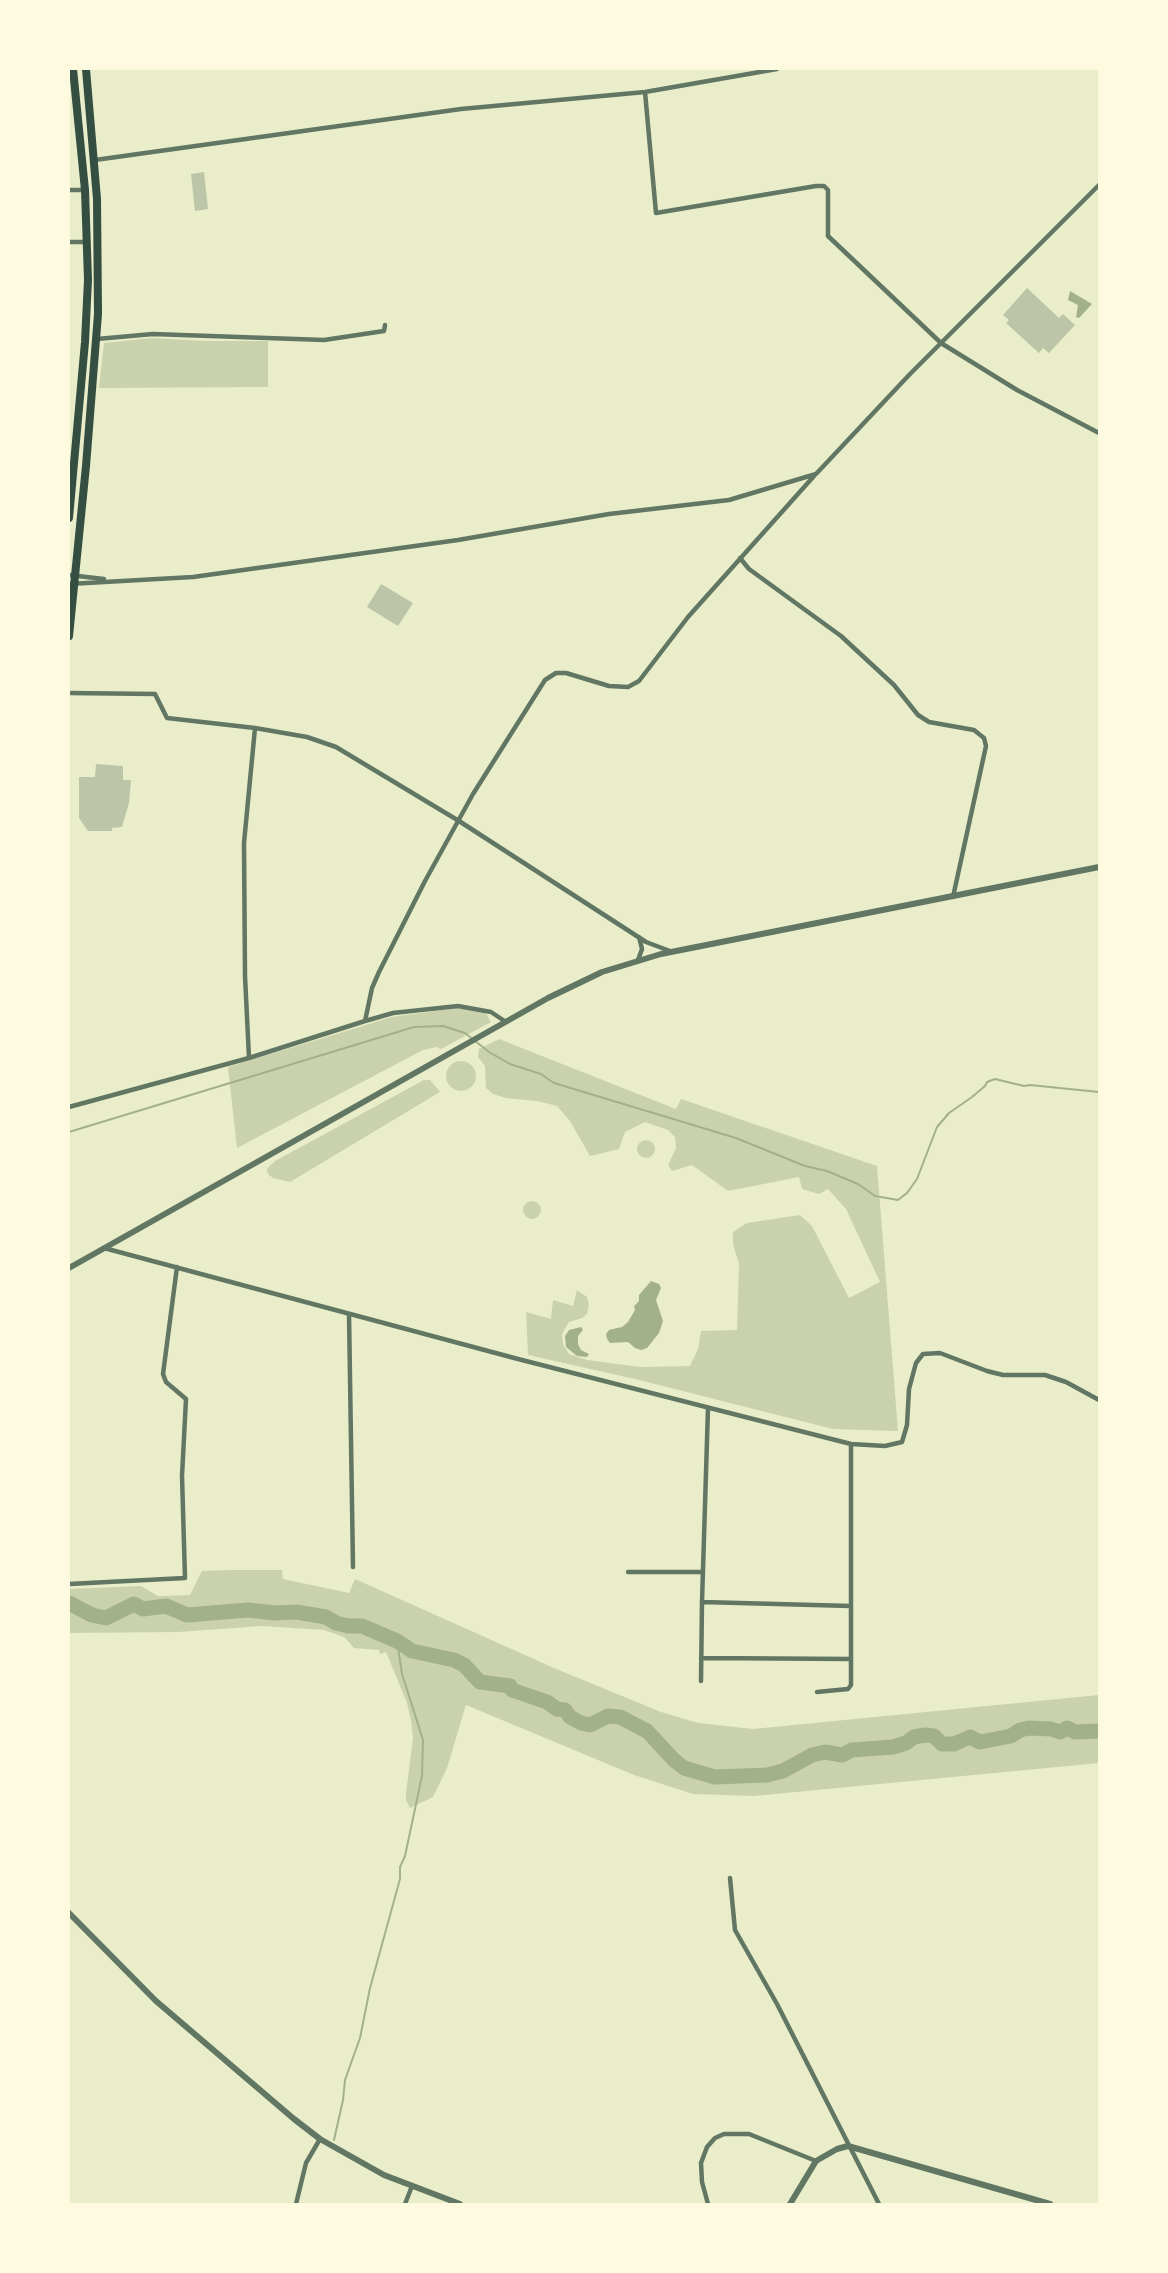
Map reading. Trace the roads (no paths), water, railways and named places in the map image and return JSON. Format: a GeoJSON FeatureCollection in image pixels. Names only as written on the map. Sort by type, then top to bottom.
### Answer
{"type":"FeatureCollection","features":[{"type":"Feature","properties":{"kind":"main road"},"geometry":{"type":"LineString","coordinates":[[69,518],[85,342],[87,242],[85,190],[73,69]]}},
{"type":"Feature","properties":{"kind":"main road"},"geometry":{"type":"LineString","coordinates":[[69,636],[72,579],[97,339],[98,236],[95,160],[86,69]]}},
{"type":"Feature","properties":{"kind":"street"},"geometry":{"type":"LineString","coordinates":[[95,160],[461,109],[645,92],[777,69]]}},
{"type":"Feature","properties":{"kind":"street"},"geometry":{"type":"LineString","coordinates":[[645,92],[656,213],[824,186],[828,190],[828,236],[941,343],[1017,390],[1099,433]]}},
{"type":"Feature","properties":{"kind":"street"},"geometry":{"type":"LineString","coordinates":[[365,1021],[372,988],[425,881],[484,776],[545,680],[556,673],[566,673],[609,686],[633,685],[639,681],[688,617],[816,474],[941,343],[1099,185]]}},
{"type":"Feature","properties":{"kind":"street"},"geometry":{"type":"LineString","coordinates":[[69,190],[85,190]]}},
{"type":"Feature","properties":{"kind":"street"},"geometry":{"type":"LineString","coordinates":[[69,242],[87,242]]}},
{"type":"Feature","properties":{"kind":"street"},"geometry":{"type":"LineString","coordinates":[[97,339],[153,334],[324,340],[384,331],[385,325]]}},
{"type":"Feature","properties":{"kind":"street"},"geometry":{"type":"LineString","coordinates":[[69,437],[76,445]]}},
{"type":"Feature","properties":{"kind":"street"},"geometry":{"type":"LineString","coordinates":[[72,579],[154,580],[254,570],[342,555],[458,540],[609,514],[729,500],[816,474]]}},
{"type":"Feature","properties":{"kind":"street"},"geometry":{"type":"LineString","coordinates":[[740,558],[749,569],[841,636],[894,685],[918,715],[929,722],[974,730],[984,738],[986,746],[952,897]]}},
{"type":"Feature","properties":{"kind":"street"},"geometry":{"type":"LineString","coordinates":[[69,693],[155,694],[166,718],[255,728],[307,737],[336,747],[459,821],[653,946],[673,952]]}},
{"type":"Feature","properties":{"kind":"street"},"geometry":{"type":"LineString","coordinates":[[249,1058],[243,843],[255,728]]}},
{"type":"Feature","properties":{"kind":"street"},"geometry":{"type":"LineString","coordinates":[[69,1268],[506,1022],[602,972],[673,952],[1099,867]]}},
{"type":"Feature","properties":{"kind":"street"},"geometry":{"type":"LineString","coordinates":[[638,960],[642,949],[639,937]]}},
{"type":"Feature","properties":{"kind":"street"},"geometry":{"type":"LineString","coordinates":[[69,1107],[249,1058],[393,1013],[458,1006],[491,1012],[506,1022]]}},
{"type":"Feature","properties":{"kind":"street"},"geometry":{"type":"LineString","coordinates":[[104,1248],[851,1444],[885,1446],[902,1442],[907,1425],[909,1389],[916,1363],[923,1354],[940,1353],[1003,1375],[1045,1375],[1066,1382],[1099,1400]]}},
{"type":"Feature","properties":{"kind":"street"},"geometry":{"type":"LineString","coordinates":[[69,1584],[185,1578],[182,1476],[186,1399],[166,1382],[163,1374],[177,1267]]}},
{"type":"Feature","properties":{"kind":"street"},"geometry":{"type":"LineString","coordinates":[[350,1314],[353,1567]]}},
{"type":"Feature","properties":{"kind":"street"},"geometry":{"type":"LineString","coordinates":[[701,1681],[708,1408]]}},
{"type":"Feature","properties":{"kind":"street"},"geometry":{"type":"LineString","coordinates":[[817,1692],[849,1688],[851,1444]]}},
{"type":"Feature","properties":{"kind":"street"},"geometry":{"type":"LineString","coordinates":[[628,1572],[703,1572]]}},
{"type":"Feature","properties":{"kind":"street"},"geometry":{"type":"LineString","coordinates":[[702,1602],[851,1606]]}},
{"type":"Feature","properties":{"kind":"street"},"geometry":{"type":"LineString","coordinates":[[701,1658],[851,1659]]}},
{"type":"Feature","properties":{"kind":"street"},"geometry":{"type":"LineString","coordinates":[[730,1878],[735,1930],[777,2004],[879,2204]]}},
{"type":"Feature","properties":{"kind":"street"},"geometry":{"type":"LineString","coordinates":[[69,1913],[156,2001],[320,2139],[366,2166],[460,2204]]}},
{"type":"Feature","properties":{"kind":"street"},"geometry":{"type":"LineString","coordinates":[[708,2204],[702,2182],[701,2163],[707,2147],[715,2138],[724,2134],[748,2134],[816,2161]]}},
{"type":"Feature","properties":{"kind":"street"},"geometry":{"type":"LineString","coordinates":[[296,2204],[306,2163],[320,2139]]}},
{"type":"Feature","properties":{"kind":"street"},"geometry":{"type":"LineString","coordinates":[[790,2204],[816,2161],[837,2149],[848,2146],[1050,2204]]}},
{"type":"Feature","properties":{"kind":"street"},"geometry":{"type":"LineString","coordinates":[[405,2204],[412,2186]]}},
{"type":"Feature","properties":{"kind":"waterway"},"geometry":{"type":"LineString","coordinates":[[69,1132],[414,1027],[443,1026],[465,1033],[489,1052],[510,1064],[541,1074],[554,1083],[736,1138],[805,1166],[827,1171],[858,1184],[875,1196],[898,1200],[907,1193],[917,1179],[937,1127],[949,1113],[972,1097],[987,1082],[995,1079],[1024,1086],[1099,1092]]}},
{"type":"Feature","properties":{"kind":"waterway"},"geometry":{"type":"LineString","coordinates":[[69,1603],[92,1615],[106,1618],[134,1604],[143,1609],[166,1606],[187,1615],[248,1610],[275,1613],[296,1612],[326,1617],[348,1626],[362,1626],[397,1641],[412,1651],[454,1660],[464,1665],[480,1682],[510,1686],[512,1690],[547,1702],[557,1709],[565,1710],[570,1717],[581,1723],[590,1725],[608,1716],[620,1717],[647,1731],[684,1768],[715,1777],[767,1775],[783,1771],[812,1755],[825,1752],[842,1755],[852,1750],[893,1747],[906,1743],[914,1737],[925,1735],[934,1736],[942,1744],[954,1744],[970,1737],[980,1742],[1011,1736],[1020,1730],[1029,1728],[1051,1729],[1060,1732],[1067,1728],[1075,1732],[1099,1731]]}},
{"type":"Feature","properties":{"kind":"waterway"},"geometry":{"type":"LineString","coordinates":[[334,2140],[345,2080],[360,2038],[370,1988],[400,1879],[400,1867],[405,1856],[422,1776],[423,1740],[402,1674],[397,1641]]}}]}
